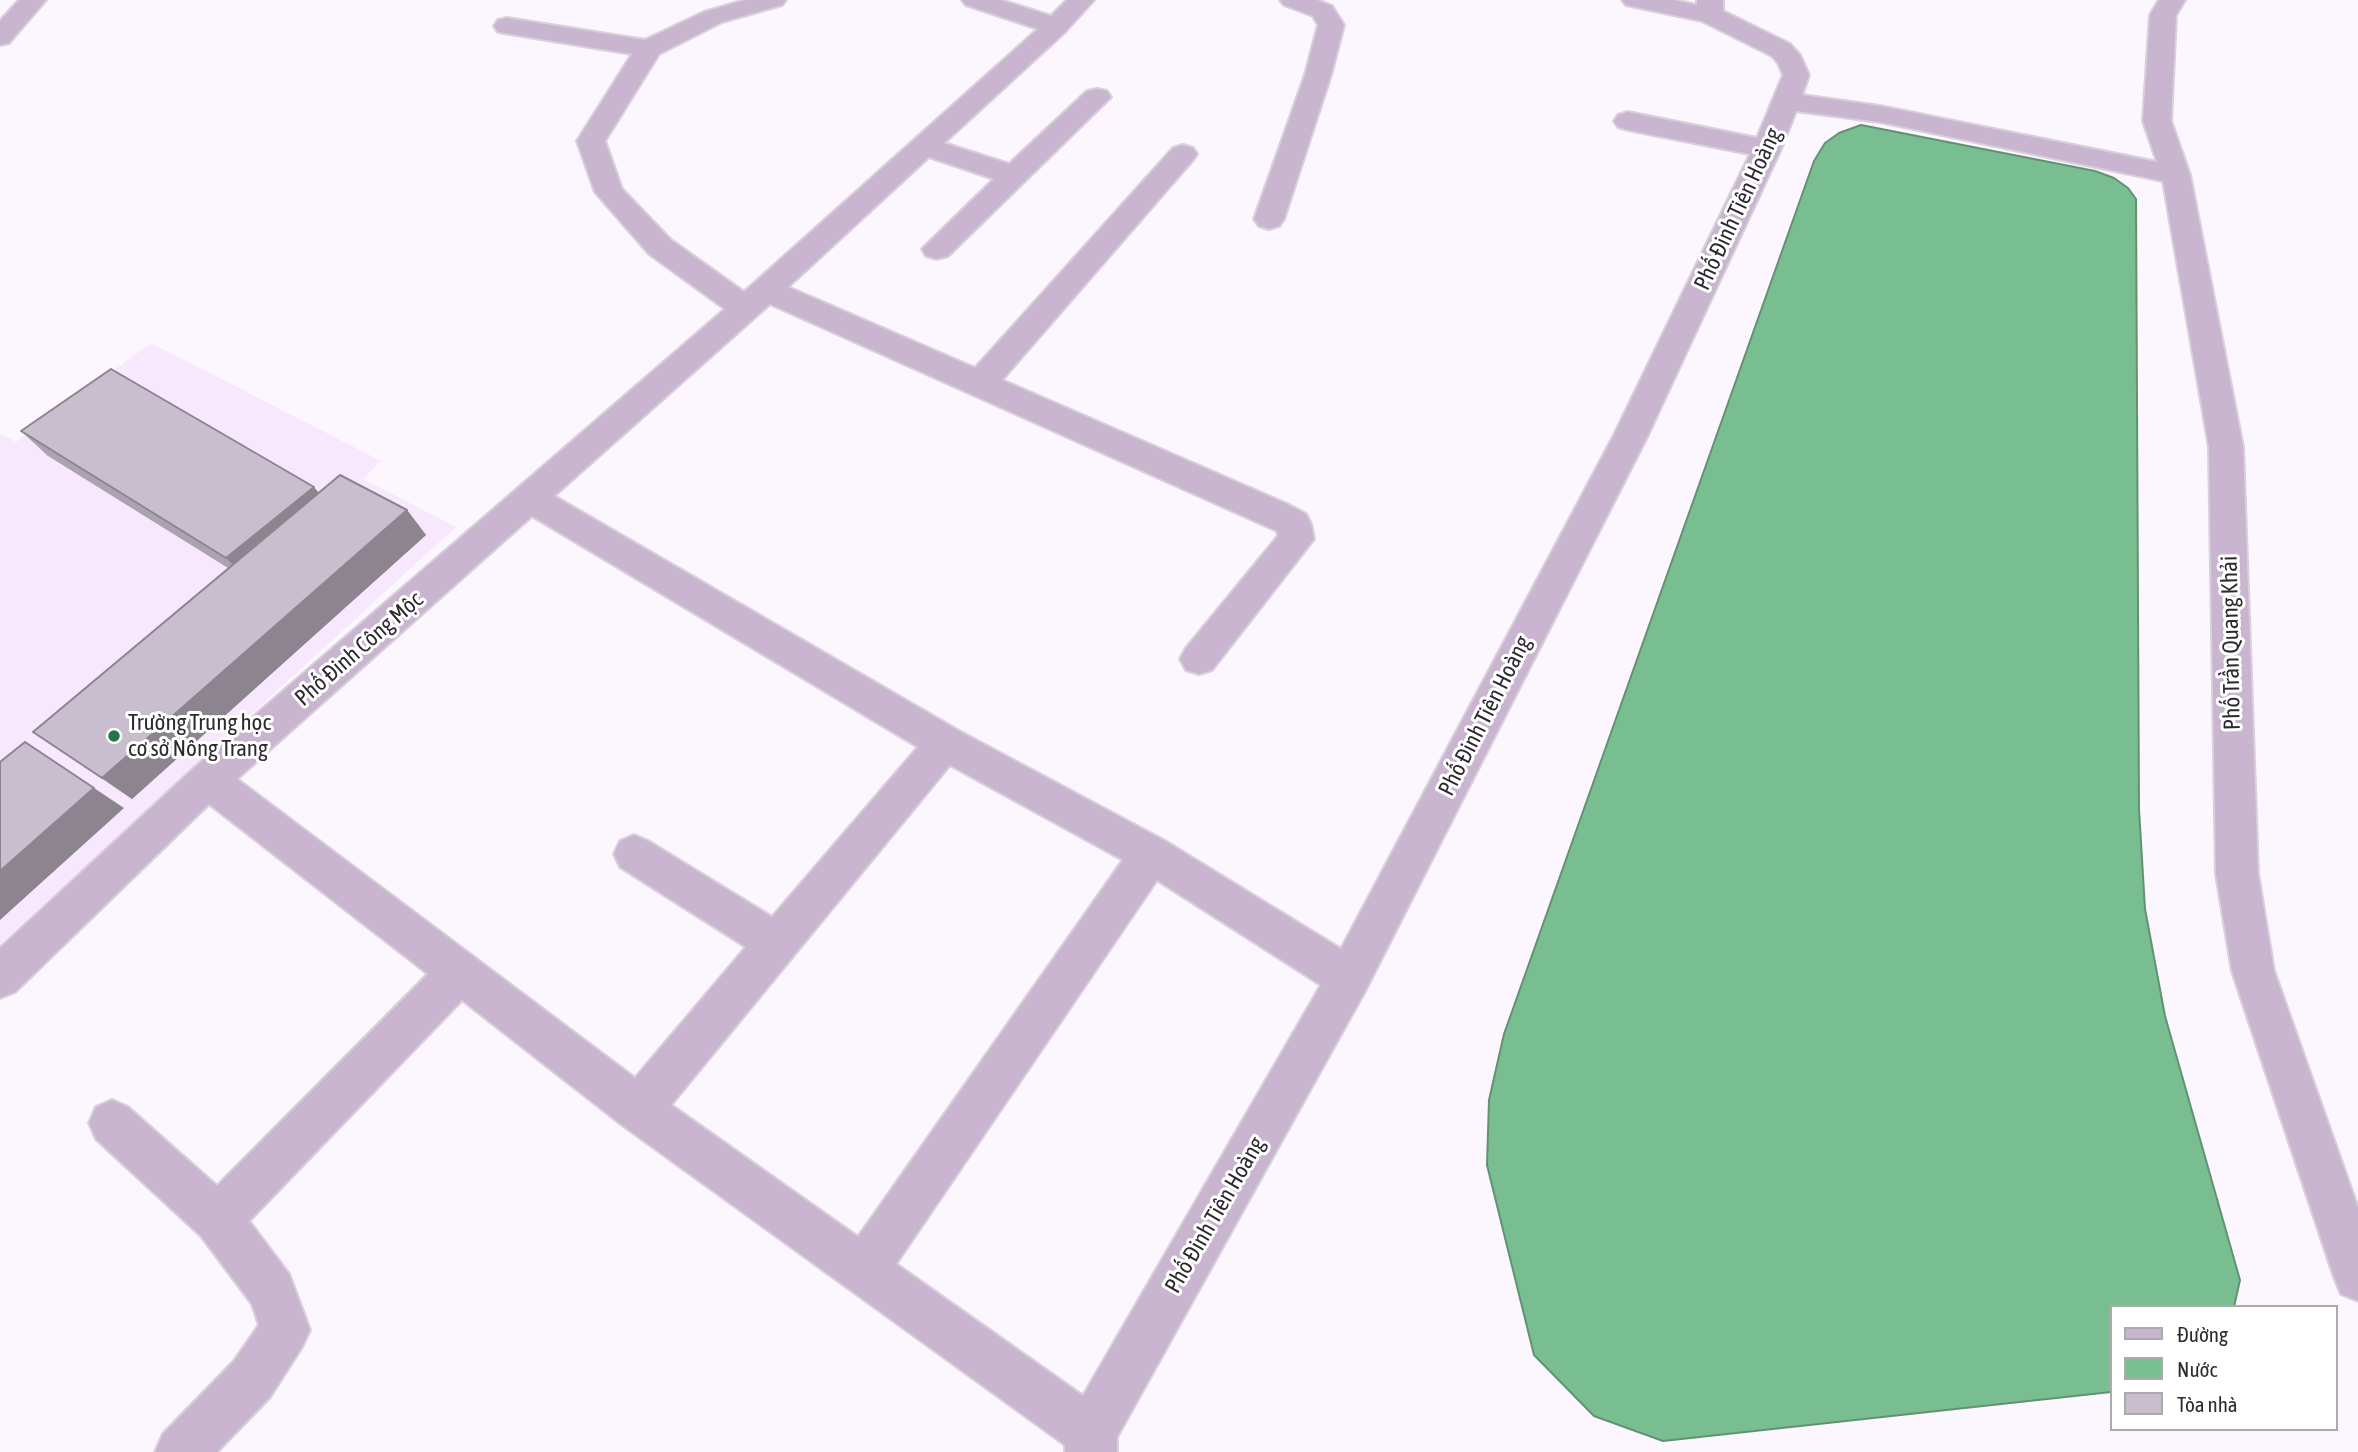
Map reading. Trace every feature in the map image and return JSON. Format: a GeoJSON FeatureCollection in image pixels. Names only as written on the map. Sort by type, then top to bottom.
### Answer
{"type":"FeatureCollection","features":[{"type":"Feature","properties":{"kind":"street"},"geometry":{"type":"LineString","coordinates":[[0,36],[33,0]]}},
{"type":"Feature","properties":{"kind":"street"},"geometry":{"type":"LineString","coordinates":[[773,0],[713,17],[649,49],[591,141],[610,192],[660,247],[756,299],[979,384],[1275,513],[1294,524],[1296,538],[1199,659]]}},
{"type":"Feature","properties":{"kind":"street"},"geometry":{"type":"LineString","coordinates":[[975,0],[1056,26]]}},
{"type":"Feature","properties":{"kind":"street","name":"Phố Đinh Công Mộc"},"geometry":{"type":"LineString","coordinates":[[0,977],[208,780],[756,299],[1056,26],[1081,0]]}},
{"type":"Feature","properties":{"kind":"street"},"geometry":{"type":"LineString","coordinates":[[1269,219],[1318,75],[1331,25],[1323,11],[1293,0]]}},
{"type":"Feature","properties":{"kind":"street","name":"Phố Đinh Tiên Hoàng"},"geometry":{"type":"LineString","coordinates":[[1091,1442],[1349,978],[1630,437],[1767,149],[1787,101],[1796,75],[1791,61],[1781,50],[1710,7],[1635,0]]}},
{"type":"Feature","properties":{"kind":"street","name":"Phố Trần Quang Khải"},"geometry":{"type":"LineString","coordinates":[[2172,0],[2163,15],[2157,121],[2176,175],[2227,447],[2237,874],[2253,971],[2358,1276]]}},
{"type":"Feature","properties":{"kind":"street"},"geometry":{"type":"LineString","coordinates":[[507,26],[649,49]]}},
{"type":"Feature","properties":{"kind":"street"},"geometry":{"type":"LineString","coordinates":[[937,249],[1097,97]]}},
{"type":"Feature","properties":{"kind":"street"},"geometry":{"type":"LineString","coordinates":[[1787,101],[1880,114],[2176,175]]}},
{"type":"Feature","properties":{"kind":"street"},"geometry":{"type":"LineString","coordinates":[[1628,121],[1767,149]]}},
{"type":"Feature","properties":{"kind":"street"},"geometry":{"type":"LineString","coordinates":[[925,146],[1015,176]]}},
{"type":"Feature","properties":{"kind":"street"},"geometry":{"type":"LineString","coordinates":[[979,384],[1183,155]]}},
{"type":"Feature","properties":{"kind":"street"},"geometry":{"type":"LineString","coordinates":[[531,499],[945,743],[1151,854],[1349,978]]}},
{"type":"Feature","properties":{"kind":"street"},"geometry":{"type":"LineString","coordinates":[[638,1109],[945,743]]}},
{"type":"Feature","properties":{"kind":"street"},"geometry":{"type":"LineString","coordinates":[[208,780],[458,974],[638,1109],[863,1271],[1091,1442]]}},
{"type":"Feature","properties":{"kind":"street"},"geometry":{"type":"LineString","coordinates":[[634,854],[777,943]]}},
{"type":"Feature","properties":{"kind":"street"},"geometry":{"type":"LineString","coordinates":[[863,1271],[1151,854]]}},
{"type":"Feature","properties":{"kind":"street"},"geometry":{"type":"LineString","coordinates":[[218,1219],[458,974]]}},
{"type":"Feature","properties":{"kind":"street"},"geometry":{"type":"LineString","coordinates":[[112,1123],[218,1219],[272,1291],[285,1330],[252,1379],[181,1452]]}},
{"type":"Feature","properties":{"kind":"shaded area","name":"Trường Trung học cơ sở Nông Trang"},"geometry":{"type":"Polygon","coordinates":[[[151,343],[381,461],[363,479],[456,527],[0,944],[0,433],[16,442],[151,343]]]}},
{"type":"Feature","properties":{"kind":"water"},"geometry":{"type":"Polygon","coordinates":[[[1861,125],[2095,171],[2114,178],[2128,188],[2136,199],[2139,809],[2145,909],[2165,1016],[2240,1280],[2234,1305],[2110,1305],[2110,1392],[1663,1441],[1594,1416],[1534,1355],[1487,1165],[1489,1100],[1504,1034],[1814,161],[1825,143],[1839,133],[1861,125]]]}},
{"type":"Feature","properties":{"kind":"building"},"geometry":{"type":"Polygon","coordinates":[[[111,369],[314,487],[226,558],[21,431],[111,369]]]}},
{"type":"Feature","properties":{"kind":"building"},"geometry":{"type":"Polygon","coordinates":[[[340,475],[407,510],[102,778],[33,732],[340,475]]]}},
{"type":"Feature","properties":{"kind":"building"},"geometry":{"type":"Polygon","coordinates":[[[25,742],[94,788],[0,871],[0,762],[25,742]]]}},
{"type":"Feature","properties":{"kind":"place","name":"Trường Trung học cơ sở Nông Trang"},"geometry":{"type":"Point","coordinates":[114,736]}}]}
